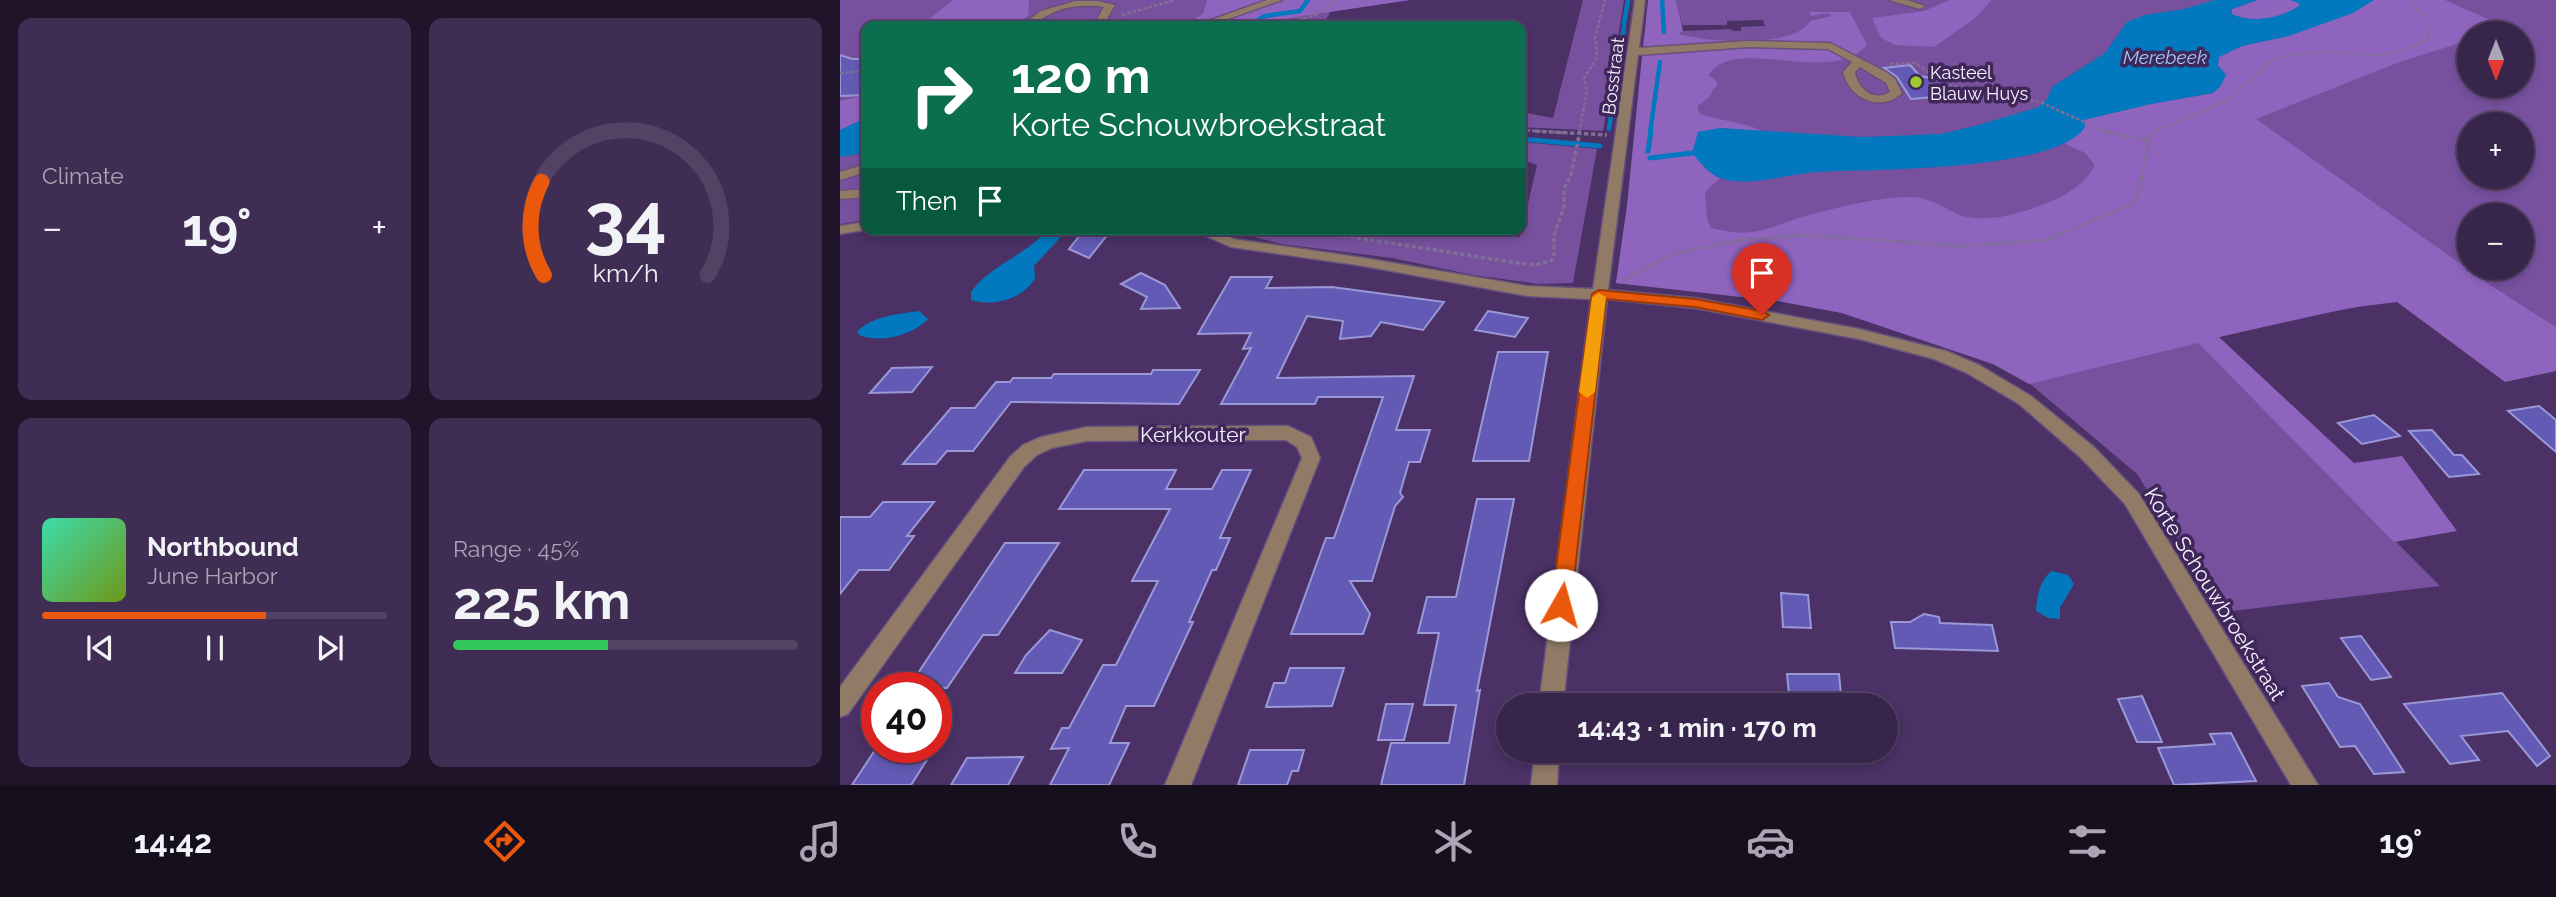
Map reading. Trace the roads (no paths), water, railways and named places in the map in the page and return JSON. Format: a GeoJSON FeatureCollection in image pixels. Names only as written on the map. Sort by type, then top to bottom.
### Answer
{"type":"FeatureCollection","features":[{"type":"Feature","properties":{"kind":"street"},"geometry":{"type":"LineString","coordinates":[[1214,21],[1277,0]]}},
{"type":"Feature","properties":{"kind":"street","name":"Bosstraat"},"geometry":{"type":"LineString","coordinates":[[1552,693],[1599,294],[1640,0]]}},
{"type":"Feature","properties":{"kind":"street"},"geometry":{"type":"LineString","coordinates":[[1894,0],[1920,6]]}},
{"type":"Feature","properties":{"kind":"street"},"geometry":{"type":"LineString","coordinates":[[1032,21],[1052,6],[1063,3],[1110,5],[1101,21]]}},
{"type":"Feature","properties":{"kind":"street"},"geometry":{"type":"LineString","coordinates":[[1633,52],[1748,44],[1830,46],[1859,61],[1882,74],[1895,88],[1896,93],[1891,97],[1872,98],[1852,87],[1849,72],[1859,61]]}},
{"type":"Feature","properties":{"kind":"street"},"geometry":{"type":"LineString","coordinates":[[840,176],[861,170]]}},
{"type":"Feature","properties":{"kind":"street"},"geometry":{"type":"LineString","coordinates":[[840,195],[861,193]]}},
{"type":"Feature","properties":{"kind":"street"},"geometry":{"type":"LineString","coordinates":[[840,230],[861,227]]}},
{"type":"Feature","properties":{"kind":"street","name":"Korte Schouwbroekstraat"},"geometry":{"type":"LineString","coordinates":[[1212,235],[1231,243],[1265,250],[1374,263],[1527,291],[1599,294],[1695,303],[1895,342],[1940,355],[1973,369],[2025,400],[2087,452],[2132,499],[2305,785]]}},
{"type":"Feature","properties":{"kind":"street","name":"Kerkkouter"},"geometry":{"type":"LineString","coordinates":[[840,706],[1017,462],[1030,450],[1048,442],[1087,434],[1288,433],[1301,439],[1309,447],[1311,458],[1178,785]]}},
{"type":"Feature","properties":{"kind":"street"},"geometry":{"type":"LineString","coordinates":[[1544,785],[1546,763]]}},
{"type":"Feature","properties":{"kind":"water","name":"Merebeek"},"geometry":{"type":"Polygon","coordinates":[[[2215,0],[2258,0],[2232,9],[2232,14],[2257,19],[2284,14],[2299,6],[2299,3],[2290,0],[2374,0],[2353,13],[2289,36],[2242,46],[2219,57],[2218,65],[2226,75],[2220,87],[2213,93],[2084,120],[2085,127],[2068,142],[2039,153],[1960,165],[1816,172],[1743,182],[1716,176],[1692,153],[1698,132],[1720,128],[1863,137],[1941,134],[1975,126],[2039,107],[2047,99],[2052,87],[2105,53],[2127,22],[2145,15],[2184,9],[2215,0]]]}},
{"type":"Feature","properties":{"kind":"water"},"geometry":{"type":"Polygon","coordinates":[[[861,120],[861,154],[840,157],[840,130],[861,120]]]}},
{"type":"Feature","properties":{"kind":"water"},"geometry":{"type":"Polygon","coordinates":[[[1042,235],[1062,235],[1034,266],[1035,278],[1030,285],[1007,300],[971,300],[971,292],[988,274],[1042,235]]]}},
{"type":"Feature","properties":{"kind":"water"},"geometry":{"type":"Polygon","coordinates":[[[919,311],[928,319],[914,330],[877,339],[867,338],[857,332],[877,319],[919,311]]]}},
{"type":"Feature","properties":{"kind":"water"},"geometry":{"type":"Polygon","coordinates":[[[2052,571],[2068,575],[2074,584],[2060,608],[2060,619],[2048,618],[2036,611],[2042,583],[2052,571]]]}},
{"type":"Feature","properties":{"kind":"waterway"},"geometry":{"type":"LineString","coordinates":[[1256,21],[1265,16],[1300,11],[1308,0]]}},
{"type":"Feature","properties":{"kind":"waterway"},"geometry":{"type":"LineString","coordinates":[[1624,23],[1628,0]]}},
{"type":"Feature","properties":{"kind":"waterway"},"geometry":{"type":"LineString","coordinates":[[1662,0],[1664,32]]}},
{"type":"Feature","properties":{"kind":"waterway"},"geometry":{"type":"LineString","coordinates":[[1609,129],[1624,27]]}},
{"type":"Feature","properties":{"kind":"waterway"},"geometry":{"type":"LineString","coordinates":[[1650,133],[1660,62]]}},
{"type":"Feature","properties":{"kind":"waterway"},"geometry":{"type":"LineString","coordinates":[[1648,151],[1651,131]]}},
{"type":"Feature","properties":{"kind":"waterway"},"geometry":{"type":"LineString","coordinates":[[1526,139],[1600,146]]}},
{"type":"Feature","properties":{"kind":"waterway"},"geometry":{"type":"LineString","coordinates":[[1650,158],[1692,153]]}},
{"type":"Feature","properties":{"kind":"place","name":"Kasteel Blauw Huys"},"geometry":{"type":"Point","coordinates":[1916,82]}}]}
